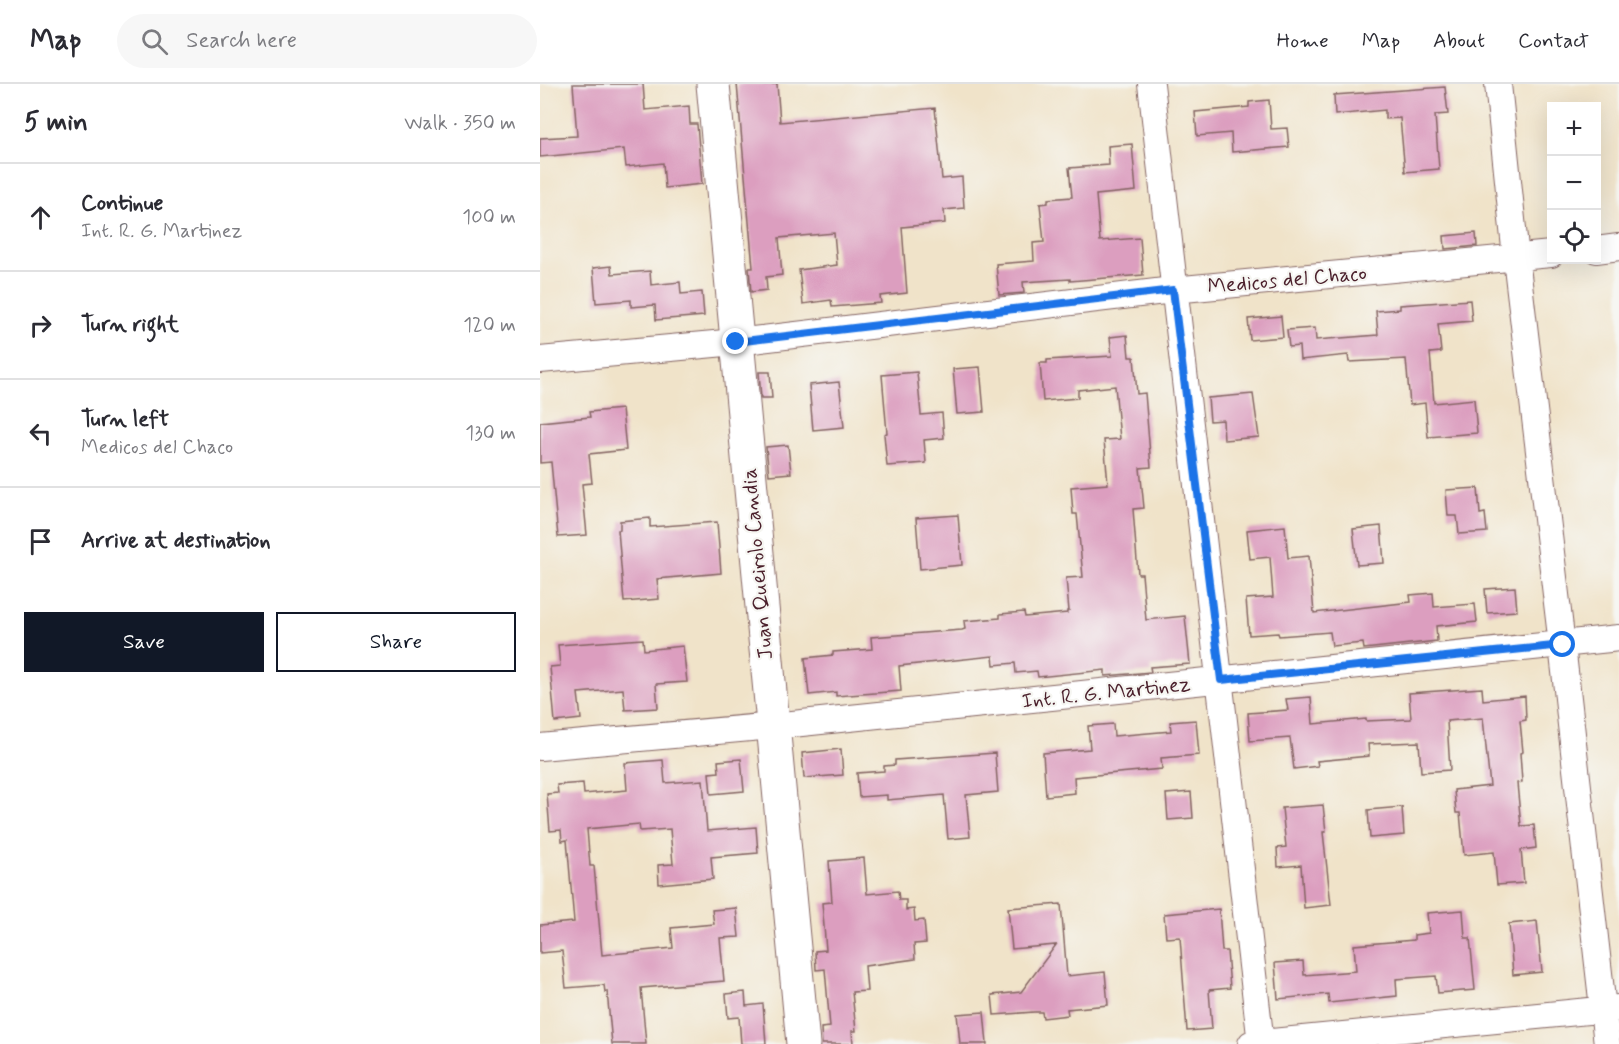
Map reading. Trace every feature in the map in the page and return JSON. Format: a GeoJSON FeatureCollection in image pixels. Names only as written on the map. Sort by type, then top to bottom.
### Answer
{"type":"FeatureCollection","features":[{"type":"Feature","properties":{"kind":"street","name":"Juan Queirolo Candia"},"geometry":{"type":"LineString","coordinates":[[713,84],[803,1044]]}},
{"type":"Feature","properties":{"kind":"street"},"geometry":{"type":"LineString","coordinates":[[1151,84],[1173,290],[1221,680],[1258,1044],[1611,1009]]}},
{"type":"Feature","properties":{"kind":"street"},"geometry":{"type":"LineString","coordinates":[[1498,84],[1515,258],[1611,1009],[1607,1044]]}},
{"type":"Feature","properties":{"kind":"street"},"geometry":{"type":"LineString","coordinates":[[1601,249],[1619,247]]}},
{"type":"Feature","properties":{"kind":"street","name":"Medicos del Chaco"},"geometry":{"type":"LineString","coordinates":[[540,360],[736,342],[1173,290],[1547,254]]}},
{"type":"Feature","properties":{"kind":"street","name":"Int. R. G. Martinez"},"geometry":{"type":"LineString","coordinates":[[540,747],[773,726],[1619,638]]}},
{"type":"Feature","properties":{"kind":"building"},"geometry":{"type":"Polygon","coordinates":[[[573,84],[643,84],[645,110],[689,106],[690,124],[697,124],[702,184],[665,188],[663,163],[626,167],[624,149],[540,157],[540,138],[577,136],[573,84]]]}},
{"type":"Feature","properties":{"kind":"building"},"geometry":{"type":"Polygon","coordinates":[[[737,84],[777,84],[780,122],[935,108],[942,179],[962,177],[964,208],[944,210],[945,223],[902,227],[907,293],[880,296],[881,303],[832,307],[831,300],[803,304],[799,270],[837,265],[834,233],[779,238],[782,275],[766,277],[767,290],[751,292],[749,268],[753,268],[737,84]]]}},
{"type":"Feature","properties":{"kind":"building"},"geometry":{"type":"Polygon","coordinates":[[[1445,87],[1448,114],[1435,115],[1439,169],[1405,172],[1400,118],[1385,119],[1385,110],[1335,115],[1334,95],[1445,87]]]}},
{"type":"Feature","properties":{"kind":"building"},"geometry":{"type":"Polygon","coordinates":[[[1269,100],[1271,129],[1287,128],[1289,147],[1232,152],[1231,133],[1197,136],[1195,112],[1249,107],[1249,102],[1269,100]]]}},
{"type":"Feature","properties":{"kind":"building"},"geometry":{"type":"Polygon","coordinates":[[[1132,144],[1136,191],[1096,195],[1100,241],[1140,238],[1143,275],[1023,282],[1024,293],[999,295],[996,264],[1034,261],[1033,243],[1044,242],[1040,204],[1048,203],[1048,199],[1072,197],[1069,168],[1109,165],[1108,146],[1132,144]]]}},
{"type":"Feature","properties":{"kind":"building"},"geometry":{"type":"Polygon","coordinates":[[[1476,233],[1477,246],[1445,249],[1444,236],[1476,233]]]}},
{"type":"Feature","properties":{"kind":"building"},"geometry":{"type":"Polygon","coordinates":[[[611,266],[612,274],[650,271],[651,285],[680,282],[681,294],[702,292],[704,316],[656,320],[655,305],[631,307],[631,300],[596,303],[593,268],[611,266]]]}},
{"type":"Feature","properties":{"kind":"building"},"geometry":{"type":"Polygon","coordinates":[[[1470,300],[1472,321],[1438,324],[1441,352],[1430,353],[1434,403],[1474,399],[1477,433],[1428,437],[1425,403],[1410,405],[1406,359],[1349,362],[1348,355],[1300,360],[1299,346],[1289,347],[1287,330],[1315,328],[1316,340],[1378,335],[1376,311],[1400,309],[1400,305],[1470,300]]]}},
{"type":"Feature","properties":{"kind":"building"},"geometry":{"type":"Polygon","coordinates":[[[1281,316],[1283,337],[1250,340],[1248,319],[1281,316]]]}},
{"type":"Feature","properties":{"kind":"building"},"geometry":{"type":"Polygon","coordinates":[[[1127,335],[1129,357],[1134,357],[1137,394],[1145,393],[1151,467],[1140,468],[1144,508],[1133,509],[1138,574],[1142,574],[1146,620],[1185,616],[1190,664],[1150,667],[1151,672],[1105,676],[1105,670],[1038,677],[1037,671],[1016,673],[1015,663],[994,665],[993,656],[899,666],[901,691],[836,696],[836,692],[809,695],[805,658],[833,655],[833,652],[872,649],[871,637],[962,630],[965,629],[964,621],[1000,618],[1000,614],[1024,612],[1025,617],[1069,611],[1066,578],[1083,577],[1077,514],[1073,514],[1071,487],[1108,484],[1104,440],[1120,439],[1115,386],[1078,390],[1078,398],[1043,401],[1040,363],[1047,363],[1047,360],[1112,356],[1110,337],[1127,335]]]}},
{"type":"Feature","properties":{"kind":"building"},"geometry":{"type":"Polygon","coordinates":[[[980,367],[984,412],[957,414],[953,369],[980,367]]]}},
{"type":"Feature","properties":{"kind":"building"},"geometry":{"type":"Polygon","coordinates":[[[759,372],[770,372],[772,398],[761,398],[759,372]]]}},
{"type":"Feature","properties":{"kind":"building"},"geometry":{"type":"Polygon","coordinates":[[[917,372],[921,415],[942,413],[944,438],[924,440],[926,463],[887,466],[884,434],[887,433],[882,375],[917,372]]]}},
{"type":"Feature","properties":{"kind":"building"},"geometry":{"type":"Polygon","coordinates":[[[839,382],[844,427],[813,430],[809,385],[839,382]]]}},
{"type":"Feature","properties":{"kind":"building"},"geometry":{"type":"Polygon","coordinates":[[[1253,394],[1259,437],[1224,440],[1223,420],[1210,421],[1208,398],[1253,394]]]}},
{"type":"Feature","properties":{"kind":"building"},"geometry":{"type":"Polygon","coordinates":[[[622,409],[626,450],[589,454],[592,483],[582,484],[587,535],[558,537],[551,462],[540,463],[540,422],[590,417],[589,412],[622,409]]]}},
{"type":"Feature","properties":{"kind":"building"},"geometry":{"type":"Polygon","coordinates":[[[788,445],[791,473],[769,475],[766,447],[788,445]]]}},
{"type":"Feature","properties":{"kind":"building"},"geometry":{"type":"Polygon","coordinates":[[[1478,488],[1480,514],[1485,513],[1487,532],[1459,534],[1457,516],[1448,516],[1446,490],[1478,488]]]}},
{"type":"Feature","properties":{"kind":"building"},"geometry":{"type":"Polygon","coordinates":[[[958,515],[962,565],[920,569],[916,518],[958,515]]]}},
{"type":"Feature","properties":{"kind":"building"},"geometry":{"type":"Polygon","coordinates":[[[650,518],[650,527],[717,522],[721,573],[657,579],[659,599],[624,602],[618,530],[620,530],[620,521],[650,518]]]}},
{"type":"Feature","properties":{"kind":"building"},"geometry":{"type":"Polygon","coordinates":[[[1285,526],[1288,558],[1309,556],[1314,613],[1411,602],[1410,595],[1433,593],[1434,607],[1475,604],[1477,622],[1436,626],[1437,641],[1364,649],[1363,643],[1332,646],[1330,632],[1279,636],[1278,633],[1249,635],[1246,599],[1273,597],[1270,557],[1250,559],[1247,530],[1285,526]]]}},
{"type":"Feature","properties":{"kind":"building"},"geometry":{"type":"Polygon","coordinates":[[[1381,526],[1384,563],[1357,565],[1353,529],[1381,526]]]}},
{"type":"Feature","properties":{"kind":"building"},"geometry":{"type":"Polygon","coordinates":[[[1515,587],[1517,611],[1487,613],[1485,589],[1515,587]]]}},
{"type":"Feature","properties":{"kind":"building"},"geometry":{"type":"Polygon","coordinates":[[[643,639],[644,650],[683,646],[687,682],[656,684],[658,708],[625,710],[623,689],[578,693],[581,719],[555,722],[550,667],[560,666],[558,645],[643,639]]]}},
{"type":"Feature","properties":{"kind":"building"},"geometry":{"type":"Polygon","coordinates":[[[1482,688],[1483,700],[1525,696],[1526,720],[1520,721],[1523,752],[1520,753],[1522,782],[1517,783],[1521,826],[1534,825],[1536,848],[1521,850],[1524,883],[1497,885],[1494,852],[1464,855],[1460,813],[1456,813],[1454,790],[1490,786],[1483,718],[1447,721],[1450,770],[1421,772],[1419,742],[1368,744],[1369,756],[1317,761],[1318,766],[1294,769],[1290,738],[1250,741],[1248,713],[1288,710],[1286,699],[1311,697],[1313,724],[1366,719],[1366,721],[1411,719],[1409,693],[1482,688]]]}},
{"type":"Feature","properties":{"kind":"building"},"geometry":{"type":"Polygon","coordinates":[[[1196,720],[1199,755],[1161,758],[1162,769],[1074,777],[1075,793],[1046,796],[1043,753],[1090,749],[1088,726],[1113,724],[1114,736],[1171,731],[1170,722],[1196,720]]]}},
{"type":"Feature","properties":{"kind":"building"},"geometry":{"type":"Polygon","coordinates":[[[841,749],[843,775],[804,778],[802,753],[841,749]]]}},
{"type":"Feature","properties":{"kind":"building"},"geometry":{"type":"Polygon","coordinates":[[[995,753],[998,792],[966,795],[970,837],[948,839],[944,795],[887,800],[887,795],[859,797],[857,773],[884,771],[884,766],[895,765],[895,760],[995,753]]]}},
{"type":"Feature","properties":{"kind":"building"},"geometry":{"type":"Polygon","coordinates":[[[741,759],[744,791],[711,794],[709,773],[719,772],[718,761],[741,759]]]}},
{"type":"Feature","properties":{"kind":"building"},"geometry":{"type":"Polygon","coordinates":[[[663,760],[665,783],[703,780],[707,831],[756,827],[758,853],[711,857],[713,879],[659,884],[658,865],[673,864],[670,829],[640,831],[639,824],[587,829],[590,866],[594,866],[602,955],[673,948],[671,928],[714,924],[712,910],[736,908],[739,937],[720,938],[724,981],[641,988],[646,1044],[612,1044],[607,991],[605,992],[604,985],[566,988],[562,951],[540,953],[540,925],[574,922],[567,840],[562,841],[561,830],[550,831],[547,794],[558,793],[557,785],[583,783],[584,794],[627,790],[625,763],[663,760]]]}},
{"type":"Feature","properties":{"kind":"building"},"geometry":{"type":"Polygon","coordinates":[[[1191,792],[1193,818],[1168,820],[1166,794],[1191,792]]]}},
{"type":"Feature","properties":{"kind":"building"},"geometry":{"type":"Polygon","coordinates":[[[1323,805],[1326,832],[1323,832],[1331,905],[1304,908],[1301,865],[1278,867],[1277,848],[1286,847],[1282,808],[1323,805]]]}},
{"type":"Feature","properties":{"kind":"building"},"geometry":{"type":"Polygon","coordinates":[[[1402,807],[1404,835],[1370,838],[1368,810],[1402,807]]]}},
{"type":"Feature","properties":{"kind":"building"},"geometry":{"type":"Polygon","coordinates":[[[864,858],[867,894],[898,891],[899,900],[906,900],[906,910],[914,909],[915,921],[924,920],[926,943],[914,944],[915,959],[865,966],[867,991],[852,992],[856,1031],[852,1031],[853,1044],[822,1044],[821,1028],[830,1027],[825,969],[816,970],[815,951],[826,950],[822,903],[832,902],[829,861],[864,858]]]}},
{"type":"Feature","properties":{"kind":"building"},"geometry":{"type":"Polygon","coordinates":[[[1061,904],[1067,976],[1105,972],[1108,1005],[1067,1009],[1068,1015],[1043,1018],[1042,1012],[994,1015],[992,995],[1021,992],[1056,945],[1012,949],[1008,908],[1061,904]]]}},
{"type":"Feature","properties":{"kind":"building"},"geometry":{"type":"Polygon","coordinates":[[[1219,909],[1222,951],[1227,951],[1230,988],[1209,990],[1212,1029],[1187,1031],[1180,937],[1166,938],[1164,914],[1219,909]]]}},
{"type":"Feature","properties":{"kind":"building"},"geometry":{"type":"Polygon","coordinates":[[[1463,910],[1465,938],[1470,938],[1475,990],[1438,993],[1436,976],[1396,979],[1397,996],[1329,1003],[1328,994],[1278,999],[1275,963],[1303,961],[1304,975],[1356,971],[1354,945],[1414,940],[1414,935],[1429,933],[1427,913],[1463,910]]]}},
{"type":"Feature","properties":{"kind":"building"},"geometry":{"type":"Polygon","coordinates":[[[1537,921],[1542,972],[1513,975],[1509,924],[1537,921]]]}},
{"type":"Feature","properties":{"kind":"building"},"geometry":{"type":"Polygon","coordinates":[[[745,992],[746,1006],[763,1004],[766,1044],[741,1044],[739,1017],[728,1018],[726,994],[745,992]]]}},
{"type":"Feature","properties":{"kind":"building"},"geometry":{"type":"Polygon","coordinates":[[[984,1012],[987,1044],[960,1044],[957,1014],[984,1012]]]}},
{"type":"Feature","properties":{"kind":"route"},"geometry":{"type":"LineString","coordinates":[[736,342],[1173,290],[1221,680],[1563,645]]}}]}
